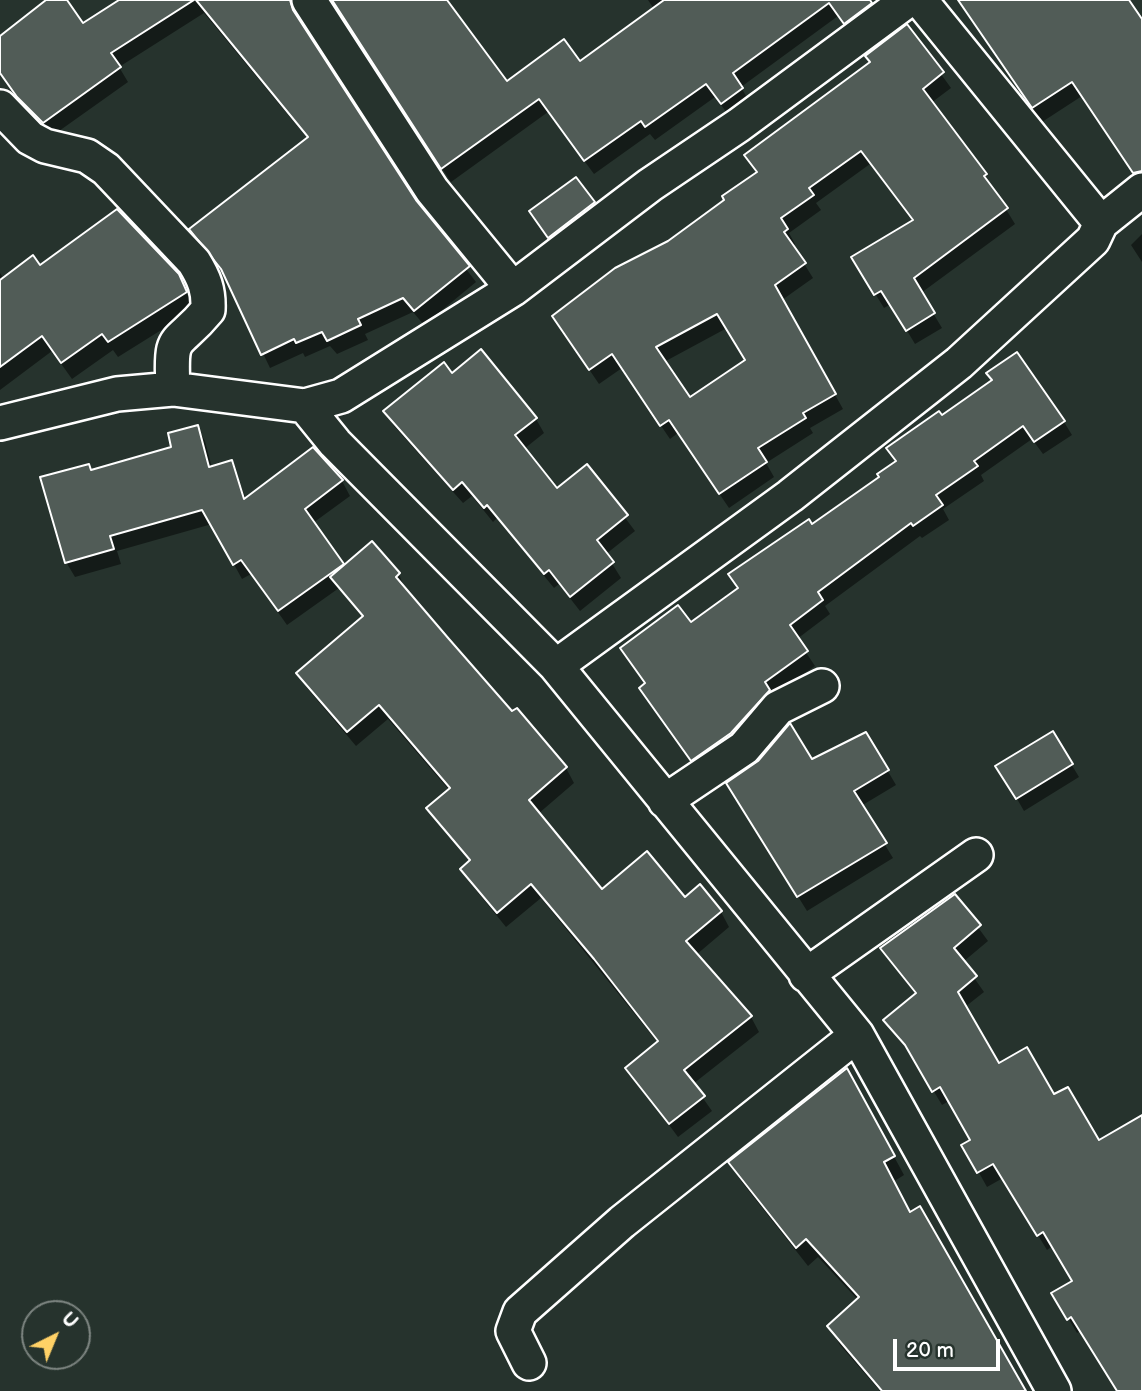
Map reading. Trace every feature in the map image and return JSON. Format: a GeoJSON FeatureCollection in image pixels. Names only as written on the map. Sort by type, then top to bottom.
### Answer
{"type":"FeatureCollection","features":[{"type":"Feature","properties":{"kind":"street"},"geometry":{"type":"LineString","coordinates":[[309,0],[432,190],[513,289]]}},
{"type":"Feature","properties":{"kind":"street"},"geometry":{"type":"LineString","coordinates":[[0,423],[117,394],[173,389],[305,406],[341,396],[513,289],[650,185],[739,125],[908,0]]}},
{"type":"Feature","properties":{"kind":"street"},"geometry":{"type":"LineString","coordinates":[[920,0],[1101,223]]}},
{"type":"Feature","properties":{"kind":"street"},"geometry":{"type":"LineString","coordinates":[[0,107],[30,138],[45,146],[87,156],[106,169],[194,262],[207,287],[208,310],[176,340],[171,353],[173,389]]}},
{"type":"Feature","properties":{"kind":"street"},"geometry":{"type":"LineString","coordinates":[[556,666],[790,496],[960,363],[1093,240],[1101,223],[1142,190]]}},
{"type":"Feature","properties":{"kind":"street"},"geometry":{"type":"LineString","coordinates":[[305,406],[335,443],[556,666],[857,1035],[1055,1391]]}},
{"type":"Feature","properties":{"kind":"street"},"geometry":{"type":"LineString","coordinates":[[665,801],[744,748],[778,708],[822,686]]}},
{"type":"Feature","properties":{"kind":"street"},"geometry":{"type":"LineString","coordinates":[[806,975],[976,855]]}},
{"type":"Feature","properties":{"kind":"street"},"geometry":{"type":"LineString","coordinates":[[529,1363],[513,1331],[520,1312],[621,1222],[857,1035]]}},
{"type":"Feature","properties":{"kind":"building"},"geometry":{"type":"Polygon","coordinates":[[[46,0],[67,0],[83,23],[119,0],[194,0],[111,53],[121,67],[43,123],[17,97],[0,73],[0,36],[46,0]]]}},
{"type":"Feature","properties":{"kind":"building"},"geometry":{"type":"Polygon","coordinates":[[[196,0],[290,0],[293,10],[416,200],[470,266],[414,311],[403,298],[358,319],[361,325],[327,341],[322,332],[296,343],[294,339],[261,355],[221,269],[189,229],[308,137],[196,0]]]}},
{"type":"Feature","properties":{"kind":"building"},"geometry":{"type":"Polygon","coordinates":[[[332,0],[447,0],[507,81],[564,39],[580,61],[664,0],[870,0],[872,3],[844,24],[829,3],[733,73],[743,88],[721,104],[706,84],[645,127],[641,121],[584,161],[539,99],[441,169],[332,0]]]}},
{"type":"Feature","properties":{"kind":"building"},"geometry":{"type":"Polygon","coordinates":[[[958,0],[1129,0],[1142,19],[1142,171],[1133,173],[1072,82],[1032,108],[958,0]]]}},
{"type":"Feature","properties":{"kind":"building"},"geometry":{"type":"Polygon","coordinates":[[[907,24],[944,72],[923,89],[987,174],[984,176],[1008,208],[914,278],[935,313],[906,331],[881,291],[874,295],[851,257],[913,220],[861,151],[809,188],[814,195],[781,218],[788,229],[784,232],[806,263],[775,285],[836,394],[803,413],[806,418],[758,448],[767,462],[719,494],[669,420],[660,426],[612,354],[589,370],[552,316],[615,268],[668,241],[724,200],[722,196],[757,172],[744,155],[870,62],[865,56],[907,24]],[[717,314],[656,347],[690,397],[745,360],[717,314]]]}},
{"type":"Feature","properties":{"kind":"building"},"geometry":{"type":"Polygon","coordinates":[[[576,177],[595,202],[548,238],[529,211],[576,177]]]}},
{"type":"Feature","properties":{"kind":"building"},"geometry":{"type":"Polygon","coordinates":[[[117,209],[179,274],[187,292],[108,342],[102,334],[61,363],[42,336],[0,367],[0,280],[33,255],[40,265],[117,209]]]}},
{"type":"Feature","properties":{"kind":"building"},"geometry":{"type":"Polygon","coordinates":[[[481,349],[537,418],[515,435],[557,488],[587,464],[628,515],[597,540],[614,562],[570,597],[549,570],[544,574],[487,505],[484,508],[462,482],[453,490],[383,411],[444,362],[452,373],[481,349]]]}},
{"type":"Feature","properties":{"kind":"building"},"geometry":{"type":"Polygon","coordinates":[[[1017,352],[1065,421],[1034,442],[1023,426],[974,461],[978,466],[936,495],[943,505],[913,526],[911,523],[818,592],[823,600],[790,625],[808,651],[765,682],[770,690],[731,733],[691,761],[639,688],[645,683],[620,648],[678,605],[691,622],[738,588],[728,574],[809,519],[812,524],[879,477],[877,474],[896,461],[886,448],[939,411],[942,415],[992,380],[986,373],[1017,352]]]}},
{"type":"Feature","properties":{"kind":"building"},"geometry":{"type":"Polygon","coordinates":[[[198,425],[209,467],[232,460],[244,499],[313,447],[343,480],[305,509],[344,564],[278,611],[241,560],[233,565],[202,510],[110,536],[114,549],[65,563],[40,477],[89,464],[91,470],[171,447],[168,433],[198,425]]]}},
{"type":"Feature","properties":{"kind":"building"},"geometry":{"type":"Polygon","coordinates":[[[372,541],[400,573],[396,577],[449,639],[512,711],[517,708],[567,767],[529,800],[602,889],[647,851],[685,897],[700,884],[722,911],[686,941],[752,1016],[684,1070],[705,1096],[669,1124],[625,1068],[658,1041],[594,959],[531,884],[497,913],[460,869],[470,860],[426,808],[450,788],[379,705],[347,732],[296,673],[363,616],[330,577],[372,541]]]}},
{"type":"Feature","properties":{"kind":"building"},"geometry":{"type":"Polygon","coordinates":[[[790,723],[812,759],[866,732],[889,770],[854,791],[887,843],[797,897],[726,783],[758,761],[790,723]]]}},
{"type":"Feature","properties":{"kind":"building"},"geometry":{"type":"Polygon","coordinates":[[[1053,731],[1073,764],[1016,799],[995,766],[1053,731]]]}},
{"type":"Feature","properties":{"kind":"building"},"geometry":{"type":"Polygon","coordinates":[[[955,894],[981,925],[954,948],[977,976],[958,992],[999,1063],[1027,1047],[1054,1094],[1068,1087],[1099,1140],[1142,1115],[1142,1391],[1117,1391],[1071,1317],[1067,1320],[1051,1293],[1072,1281],[1043,1232],[1037,1236],[993,1164],[977,1173],[961,1145],[970,1140],[940,1087],[932,1092],[905,1045],[883,1020],[916,993],[880,948],[955,894]]]}},
{"type":"Feature","properties":{"kind":"building"},"geometry":{"type":"Polygon","coordinates":[[[847,1068],[895,1156],[884,1162],[910,1212],[920,1206],[1026,1391],[882,1391],[827,1326],[859,1297],[806,1239],[796,1248],[728,1162],[847,1068]]]}}]}
